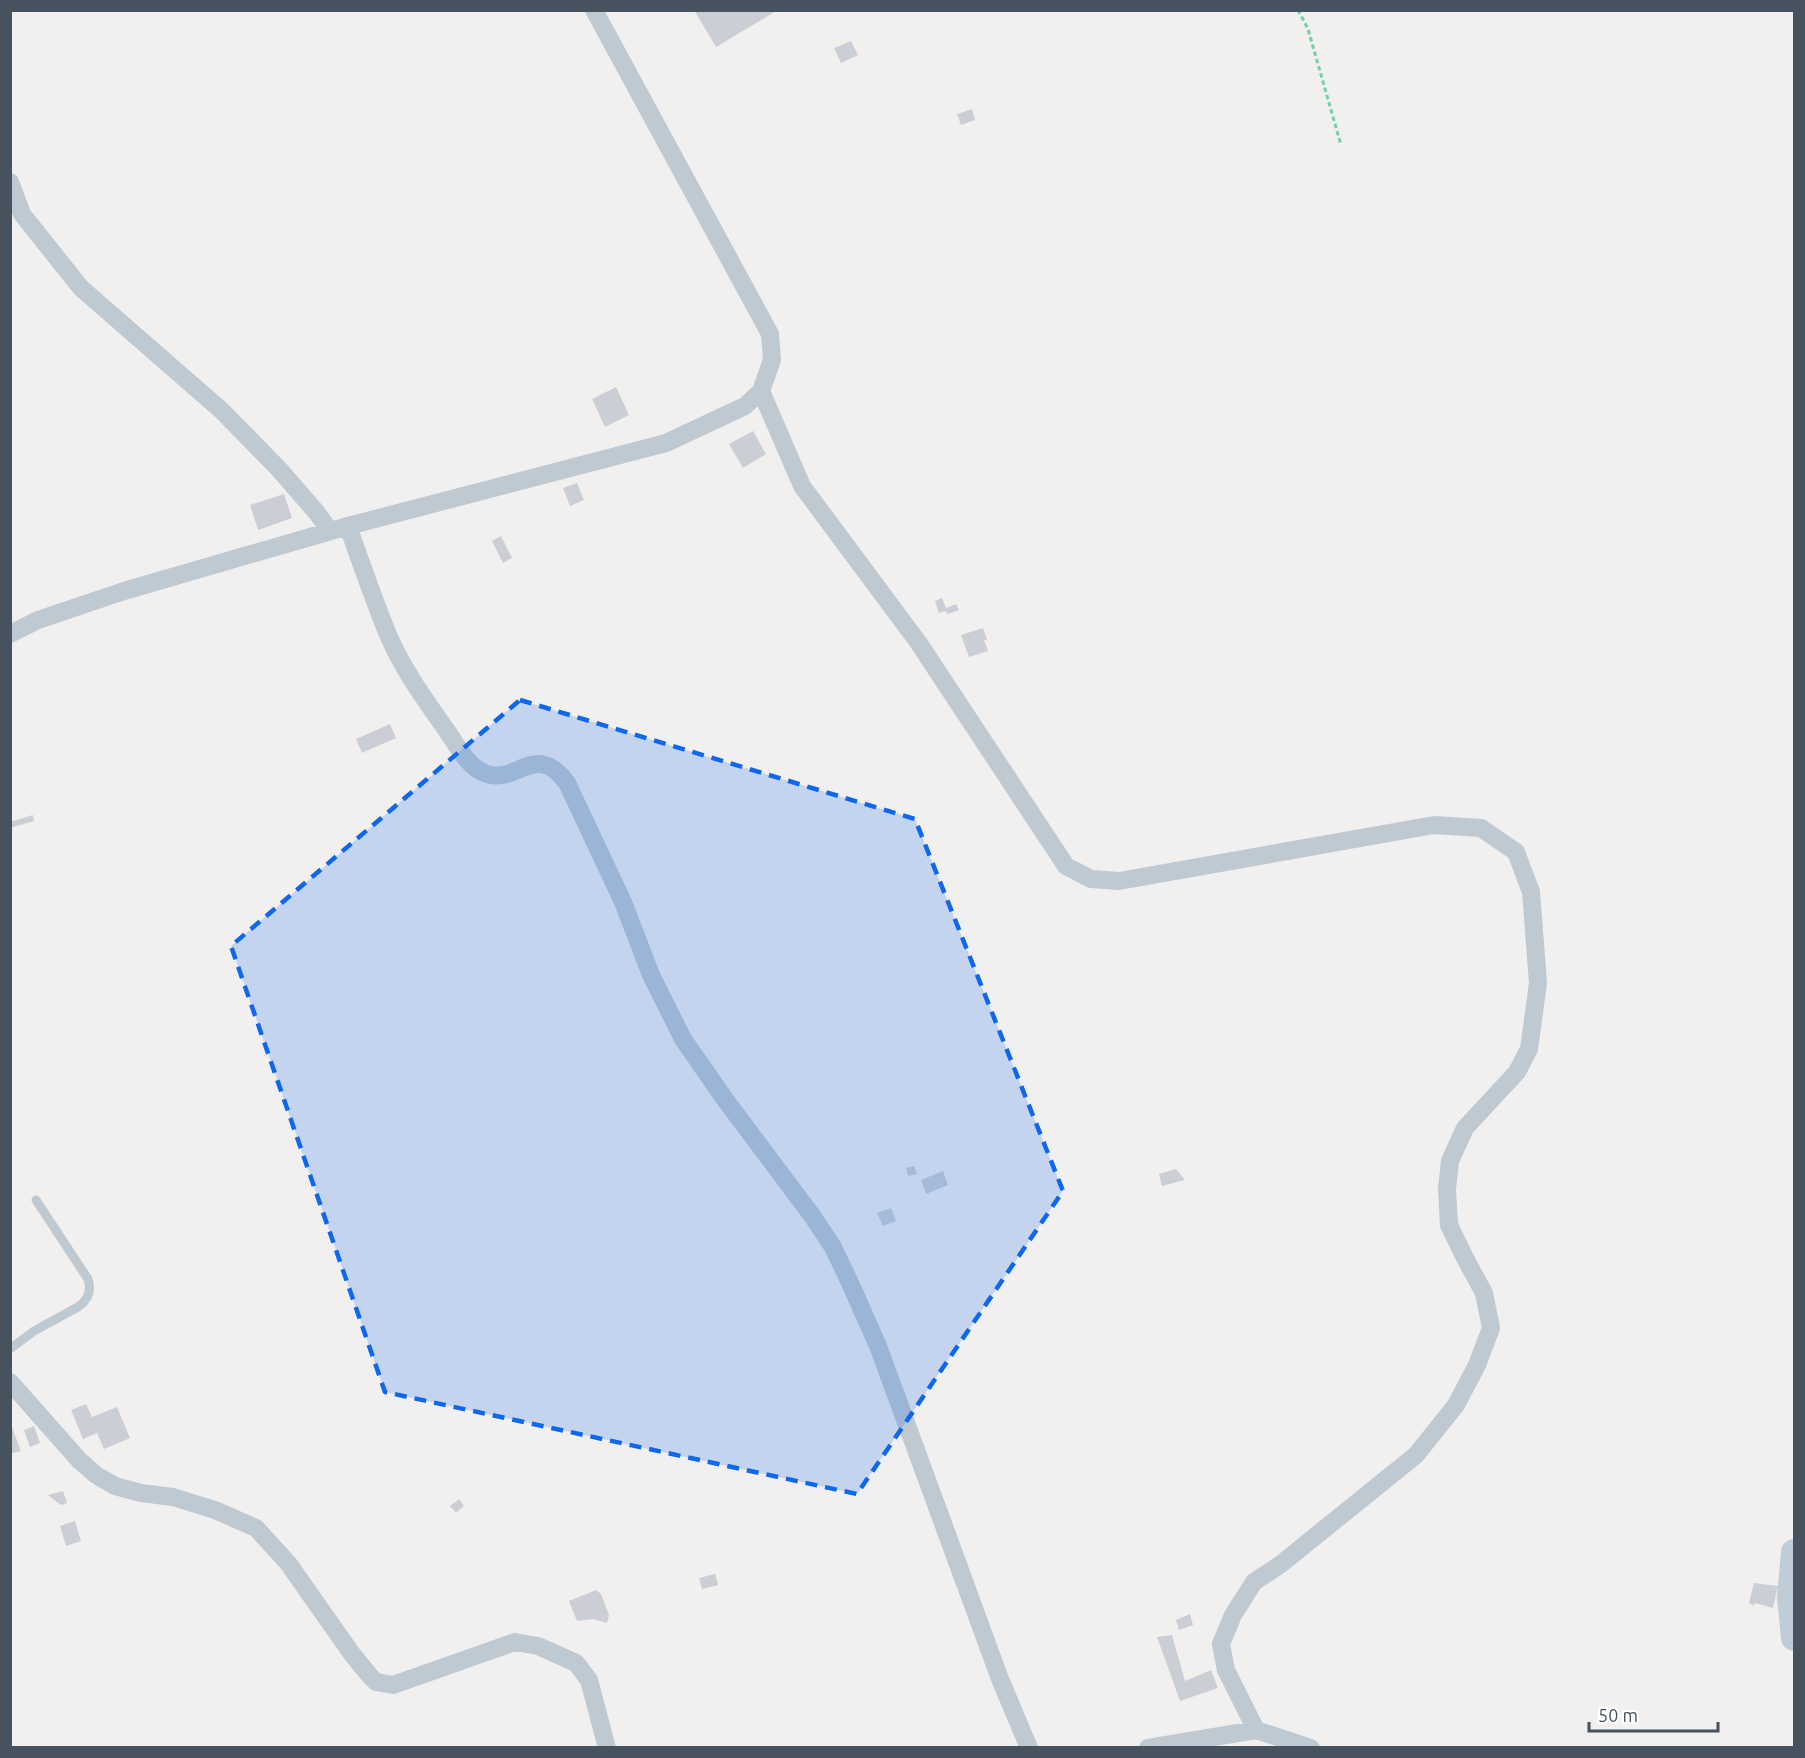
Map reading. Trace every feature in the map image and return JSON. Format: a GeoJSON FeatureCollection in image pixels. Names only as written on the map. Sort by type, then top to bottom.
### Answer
{"type":"FeatureCollection","features":[{"type":"Feature","properties":{"kind":"street"},"geometry":{"type":"LineString","coordinates":[[10,634],[38,620],[114,595],[330,531],[666,443],[745,406],[761,391],[772,360],[770,334],[594,10]]}},
{"type":"Feature","properties":{"kind":"street"},"geometry":{"type":"LineString","coordinates":[[10,182],[22,214],[81,288],[221,410],[278,468],[330,531]]}},
{"type":"Feature","properties":{"kind":"street"},"geometry":{"type":"LineString","coordinates":[[761,391],[802,486],[918,642],[1066,866],[1091,879],[1119,881],[1434,825],[1481,828],[1516,852],[1531,892],[1538,984],[1529,1049],[1517,1072],[1465,1128],[1449,1161],[1447,1189],[1449,1225],[1484,1293],[1491,1328],[1478,1365],[1456,1405],[1416,1455],[1281,1564],[1254,1582],[1233,1615],[1221,1644],[1226,1670],[1256,1730]]}},
{"type":"Feature","properties":{"kind":"street"},"geometry":{"type":"LineString","coordinates":[[348,526],[390,639],[414,682],[473,766],[484,773],[498,776],[535,764],[546,764],[558,769],[577,799],[623,902],[661,997],[683,1039],[833,1247],[878,1346],[1000,1679],[1029,1748]]}},
{"type":"Feature","properties":{"kind":"street"},"geometry":{"type":"LineString","coordinates":[[10,1382],[79,1460],[96,1475],[116,1486],[141,1493],[173,1497],[215,1510],[256,1528],[288,1563],[352,1654],[376,1682],[393,1685],[515,1642],[538,1646],[576,1663],[589,1680],[607,1748]]}},
{"type":"Feature","properties":{"kind":"street"},"geometry":{"type":"LineString","coordinates":[[1794,1552],[1790,1597],[1794,1638]]}},
{"type":"Feature","properties":{"kind":"street"},"geometry":{"type":"LineString","coordinates":[[1148,1748],[1256,1730],[1311,1748]]}},
{"type":"Feature","properties":{"kind":"lane"},"geometry":{"type":"LineString","coordinates":[[10,1349],[34,1331],[84,1303],[90,1291],[88,1279],[36,1200]]}},
{"type":"Feature","properties":{"kind":"path"},"geometry":{"type":"LineString","coordinates":[[1298,10],[1308,29],[1341,145]]}},
{"type":"Feature","properties":{"kind":"highlighted area"},"geometry":{"type":"Polygon","coordinates":[[[520,700],[915,819],[1063,1191],[857,1494],[385,1392],[231,946],[520,700]]]}},
{"type":"Feature","properties":{"kind":"building"},"geometry":{"type":"Polygon","coordinates":[[[694,10],[778,10],[716,47],[694,10]]]}},
{"type":"Feature","properties":{"kind":"building"},"geometry":{"type":"Polygon","coordinates":[[[851,41],[858,55],[841,63],[834,48],[851,41]]]}},
{"type":"Feature","properties":{"kind":"building"},"geometry":{"type":"Polygon","coordinates":[[[972,109],[975,120],[961,125],[957,114],[972,109]]]}},
{"type":"Feature","properties":{"kind":"building"},"geometry":{"type":"Polygon","coordinates":[[[616,387],[629,415],[605,427],[592,399],[616,387]]]}},
{"type":"Feature","properties":{"kind":"building"},"geometry":{"type":"Polygon","coordinates":[[[753,431],[766,454],[743,468],[729,444],[753,431]]]}},
{"type":"Feature","properties":{"kind":"building"},"geometry":{"type":"Polygon","coordinates":[[[577,483],[584,500],[570,506],[563,488],[577,483]]]}},
{"type":"Feature","properties":{"kind":"building"},"geometry":{"type":"Polygon","coordinates":[[[284,494],[292,518],[258,530],[250,505],[284,494]]]}},
{"type":"Feature","properties":{"kind":"building"},"geometry":{"type":"Polygon","coordinates":[[[501,536],[512,558],[503,563],[492,541],[501,536]]]}},
{"type":"Feature","properties":{"kind":"building"},"geometry":{"type":"Polygon","coordinates":[[[942,598],[946,608],[956,604],[959,610],[948,614],[945,611],[939,613],[935,601],[942,598]]]}},
{"type":"Feature","properties":{"kind":"building"},"geometry":{"type":"Polygon","coordinates":[[[983,628],[988,651],[969,657],[961,635],[983,628]]]}},
{"type":"Feature","properties":{"kind":"building"},"geometry":{"type":"Polygon","coordinates":[[[390,724],[396,738],[362,753],[356,739],[390,724]]]}},
{"type":"Feature","properties":{"kind":"building"},"geometry":{"type":"Polygon","coordinates":[[[33,815],[34,821],[10,828],[10,822],[33,815]]]}},
{"type":"Feature","properties":{"kind":"building"},"geometry":{"type":"Polygon","coordinates":[[[914,1166],[917,1174],[908,1176],[906,1168],[914,1166]]]}},
{"type":"Feature","properties":{"kind":"building"},"geometry":{"type":"Polygon","coordinates":[[[1176,1169],[1185,1180],[1162,1186],[1159,1174],[1176,1169]]]}},
{"type":"Feature","properties":{"kind":"building"},"geometry":{"type":"Polygon","coordinates":[[[943,1171],[948,1185],[926,1194],[921,1180],[943,1171]]]}},
{"type":"Feature","properties":{"kind":"building"},"geometry":{"type":"Polygon","coordinates":[[[891,1208],[896,1221],[883,1226],[877,1213],[891,1208]]]}},
{"type":"Feature","properties":{"kind":"building"},"geometry":{"type":"Polygon","coordinates":[[[86,1404],[92,1417],[117,1407],[130,1438],[104,1449],[97,1433],[83,1439],[71,1410],[86,1404]]]}},
{"type":"Feature","properties":{"kind":"building"},"geometry":{"type":"Polygon","coordinates":[[[10,1422],[21,1451],[10,1454],[10,1422]]]}},
{"type":"Feature","properties":{"kind":"building"},"geometry":{"type":"Polygon","coordinates":[[[34,1426],[40,1443],[30,1447],[24,1430],[34,1426]]]}},
{"type":"Feature","properties":{"kind":"building"},"geometry":{"type":"Polygon","coordinates":[[[63,1491],[67,1503],[61,1505],[48,1495],[63,1491]]]}},
{"type":"Feature","properties":{"kind":"building"},"geometry":{"type":"Polygon","coordinates":[[[459,1499],[464,1506],[456,1513],[450,1506],[459,1499]]]}},
{"type":"Feature","properties":{"kind":"building"},"geometry":{"type":"Polygon","coordinates":[[[75,1521],[81,1541],[66,1546],[60,1526],[75,1521]]]}},
{"type":"Feature","properties":{"kind":"building"},"geometry":{"type":"Polygon","coordinates":[[[715,1574],[718,1585],[702,1589],[699,1578],[715,1574]]]}},
{"type":"Feature","properties":{"kind":"building"},"geometry":{"type":"Polygon","coordinates":[[[1754,1583],[1778,1586],[1773,1608],[1755,1603],[1754,1606],[1749,1603],[1754,1583]]]}},
{"type":"Feature","properties":{"kind":"building"},"geometry":{"type":"Polygon","coordinates":[[[596,1590],[601,1594],[609,1615],[607,1623],[593,1619],[577,1621],[569,1601],[596,1590]]]}},
{"type":"Feature","properties":{"kind":"building"},"geometry":{"type":"Polygon","coordinates":[[[1190,1614],[1193,1625],[1179,1630],[1176,1620],[1190,1614]]]}},
{"type":"Feature","properties":{"kind":"building"},"geometry":{"type":"Polygon","coordinates":[[[1172,1635],[1185,1681],[1211,1670],[1218,1688],[1180,1701],[1157,1637],[1172,1635]]]}}]}
